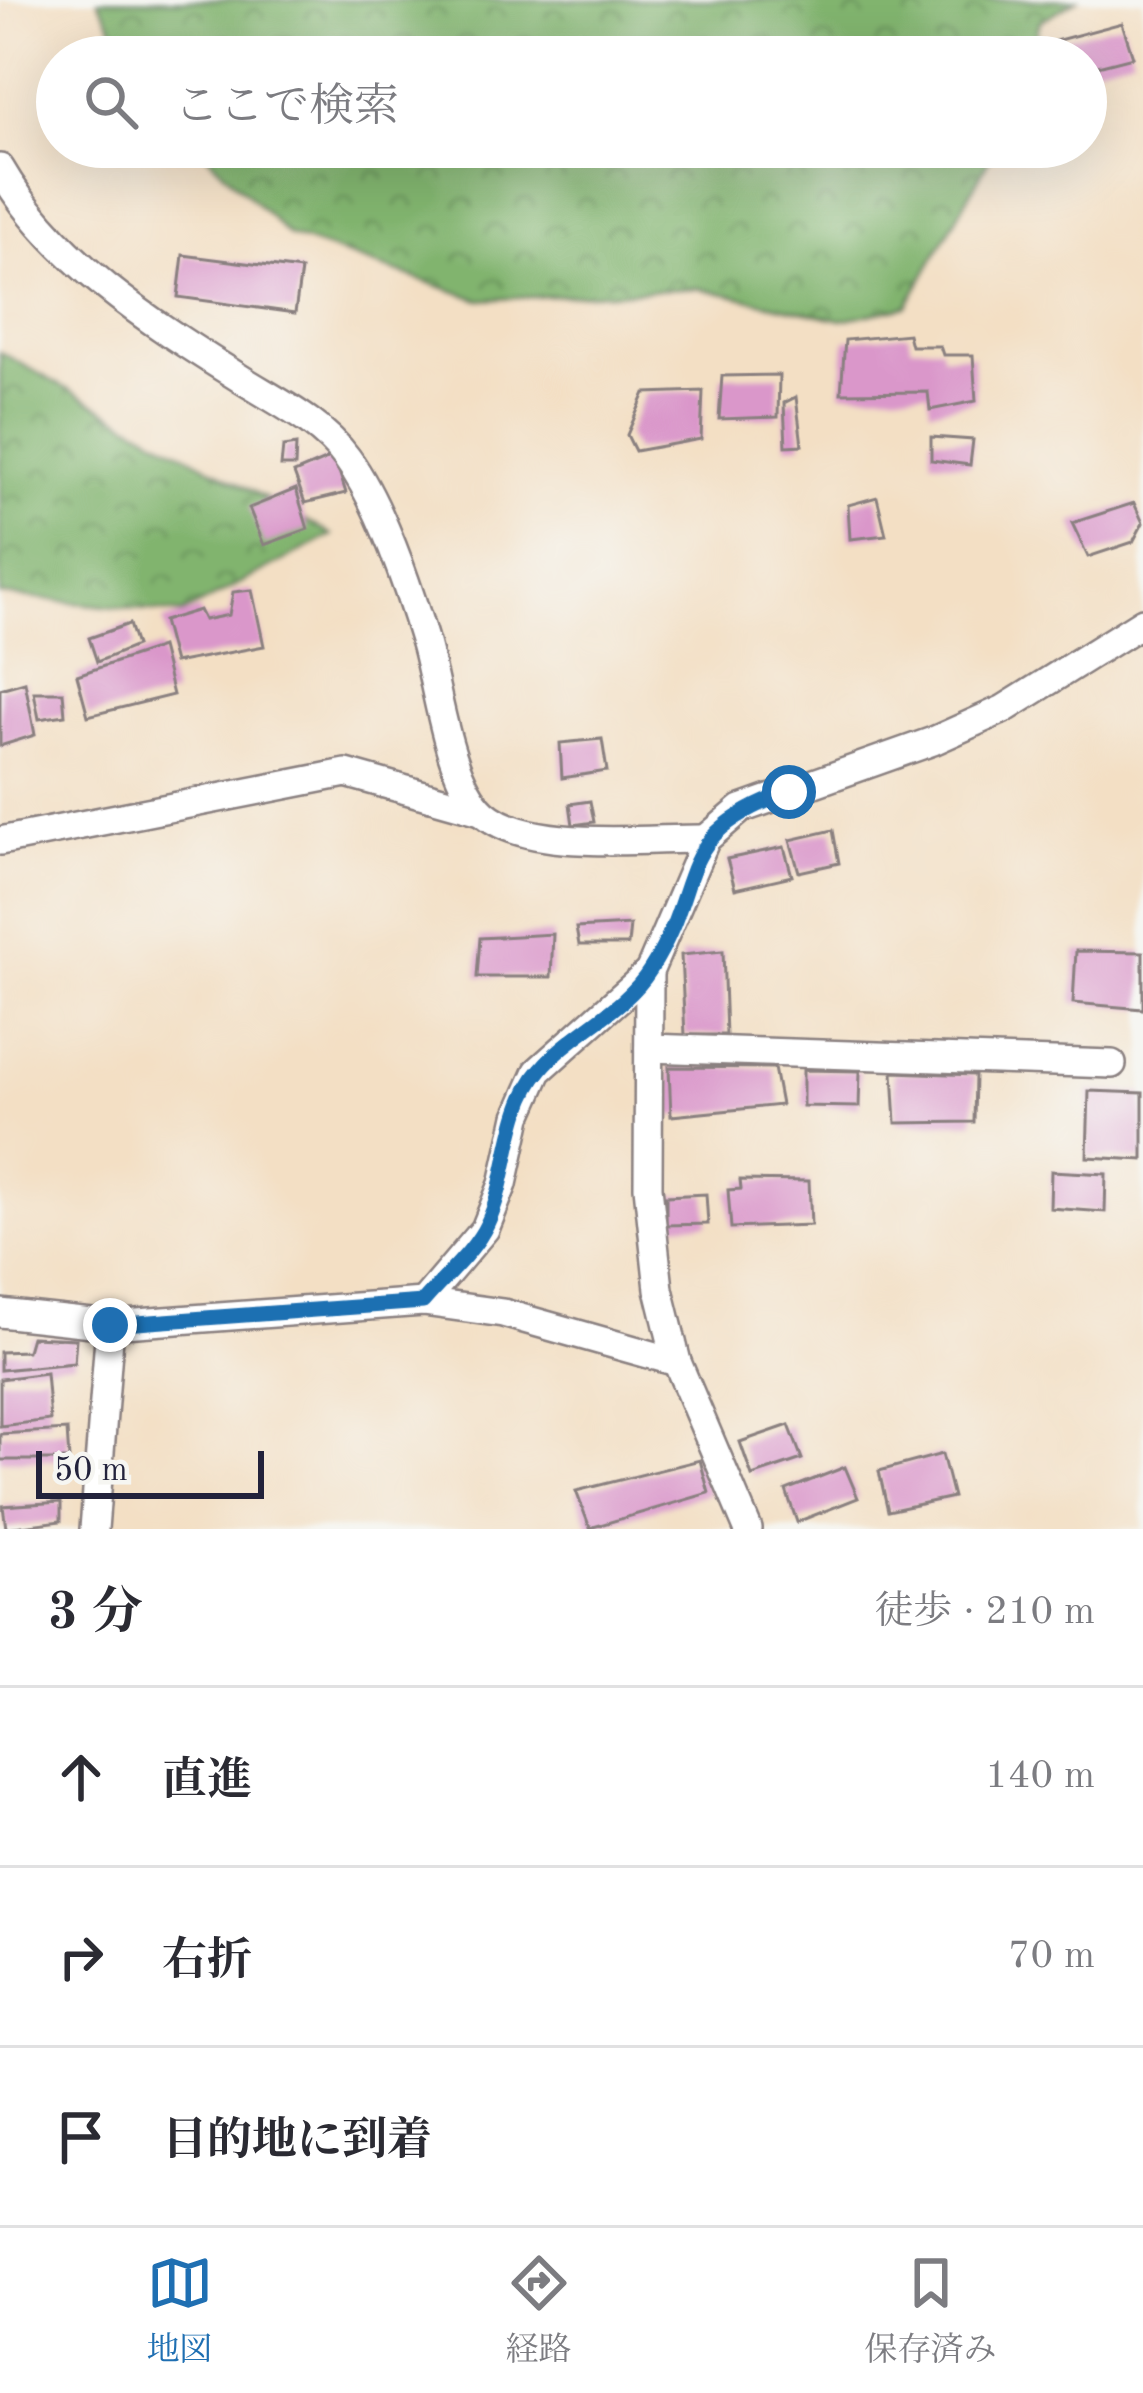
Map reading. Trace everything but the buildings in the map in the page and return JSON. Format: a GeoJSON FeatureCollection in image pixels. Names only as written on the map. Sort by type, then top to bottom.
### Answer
{"type":"FeatureCollection","features":[{"type":"Feature","properties":{"kind":"street"},"geometry":{"type":"LineString","coordinates":[[0,168],[9,198],[110,289],[305,418],[347,457],[416,617],[458,771],[481,811]]}},
{"type":"Feature","properties":{"kind":"street"},"geometry":{"type":"LineString","coordinates":[[748,1529],[677,1362],[659,1289],[650,1208],[649,972],[706,839],[741,809],[1004,709],[1143,622]]}},
{"type":"Feature","properties":{"kind":"street"},"geometry":{"type":"LineString","coordinates":[[0,841],[346,773],[481,811],[510,830],[542,837],[706,839]]}},
{"type":"Feature","properties":{"kind":"street"},"geometry":{"type":"LineString","coordinates":[[423,1302],[485,1229],[503,1184],[518,1116],[538,1071],[649,972]]}},
{"type":"Feature","properties":{"kind":"street"},"geometry":{"type":"LineString","coordinates":[[649,1048],[1112,1064]]}},
{"type":"Feature","properties":{"kind":"street"},"geometry":{"type":"LineString","coordinates":[[0,1313],[110,1325],[423,1302],[503,1312],[677,1362]]}},
{"type":"Feature","properties":{"kind":"street"},"geometry":{"type":"LineString","coordinates":[[94,1529],[110,1325]]}},
{"type":"Feature","properties":{"kind":"green space"},"geometry":{"type":"Polygon","coordinates":[[[98,0],[1077,0],[1040,21],[1036,36],[118,36],[98,0]]]}},
{"type":"Feature","properties":{"kind":"green space"},"geometry":{"type":"Polygon","coordinates":[[[220,168],[984,168],[907,306],[842,320],[698,288],[480,300],[289,236],[220,168]]]}},
{"type":"Feature","properties":{"kind":"green space"},"geometry":{"type":"Polygon","coordinates":[[[0,352],[332,535],[182,614],[0,595],[0,352]]]}},
{"type":"Feature","properties":{"kind":"route"},"geometry":{"type":"LineString","coordinates":[[110,1325],[423,1302],[485,1229],[503,1184],[518,1116],[538,1071],[649,972],[706,839],[741,809],[789,792]]}}]}
